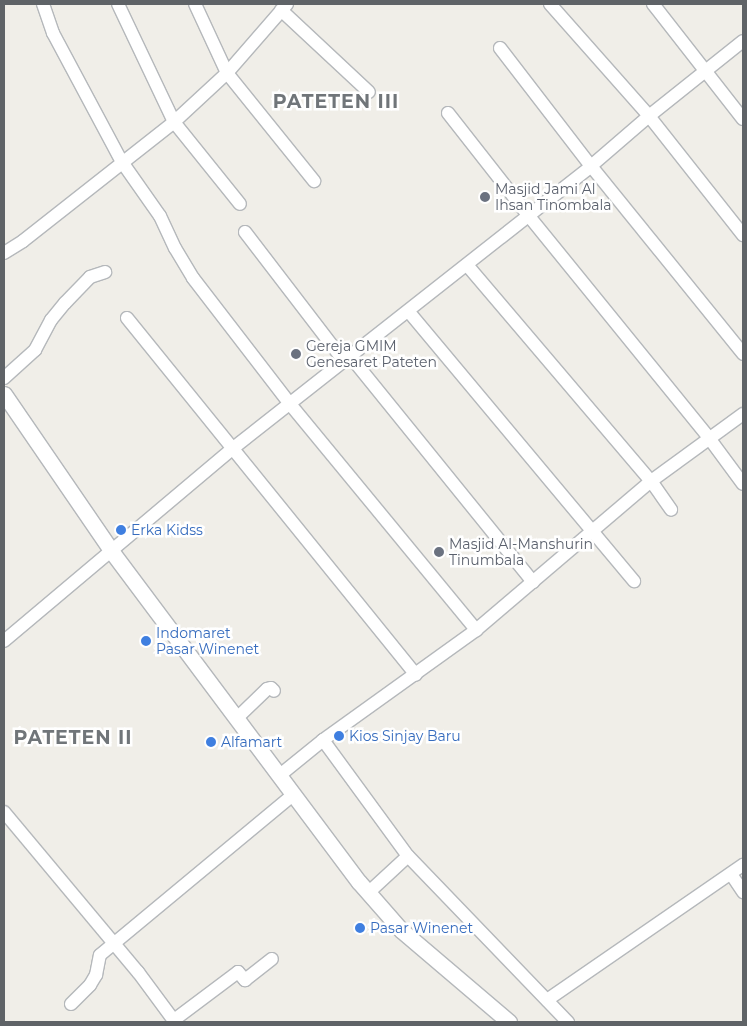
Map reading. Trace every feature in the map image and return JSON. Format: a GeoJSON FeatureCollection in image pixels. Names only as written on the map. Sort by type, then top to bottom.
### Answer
{"type":"FeatureCollection","features":[{"type":"Feature","properties":{"kind":"street"},"geometry":{"type":"LineString","coordinates":[[43,4],[53,33],[122,162],[160,216],[175,248],[193,278],[290,404],[476,630]]}},
{"type":"Feature","properties":{"kind":"street"},"geometry":{"type":"LineString","coordinates":[[118,4],[174,122],[240,204]]}},
{"type":"Feature","properties":{"kind":"street"},"geometry":{"type":"LineString","coordinates":[[195,4],[227,73],[314,181]]}},
{"type":"Feature","properties":{"kind":"street"},"geometry":{"type":"LineString","coordinates":[[550,4],[649,116],[743,235]]}},
{"type":"Feature","properties":{"kind":"street"},"geometry":{"type":"LineString","coordinates":[[653,4],[743,119]]}},
{"type":"Feature","properties":{"kind":"street"},"geometry":{"type":"LineString","coordinates":[[4,253],[23,241],[174,122],[227,73],[285,6],[369,92]]}},
{"type":"Feature","properties":{"kind":"street"},"geometry":{"type":"LineString","coordinates":[[4,641],[232,450],[591,166],[649,116],[743,41]]}},
{"type":"Feature","properties":{"kind":"street"},"geometry":{"type":"LineString","coordinates":[[500,48],[591,166],[743,354]]}},
{"type":"Feature","properties":{"kind":"street"},"geometry":{"type":"LineString","coordinates":[[448,113],[709,438],[743,484]]}},
{"type":"Feature","properties":{"kind":"street"},"geometry":{"type":"LineString","coordinates":[[245,232],[533,582]]}},
{"type":"Feature","properties":{"kind":"street"},"geometry":{"type":"LineString","coordinates":[[467,265],[651,481],[671,510]]}},
{"type":"Feature","properties":{"kind":"street"},"geometry":{"type":"LineString","coordinates":[[4,378],[35,350],[51,320],[65,303],[90,277],[105,272]]}},
{"type":"Feature","properties":{"kind":"street"},"geometry":{"type":"LineString","coordinates":[[408,312],[634,581]]}},
{"type":"Feature","properties":{"kind":"street"},"geometry":{"type":"LineString","coordinates":[[127,318],[181,382],[232,450],[416,675]]}},
{"type":"Feature","properties":{"kind":"street"},"geometry":{"type":"LineString","coordinates":[[4,394],[112,552],[368,893],[401,930],[509,1022]]}},
{"type":"Feature","properties":{"kind":"street"},"geometry":{"type":"LineString","coordinates":[[280,775],[323,740],[416,675],[476,630],[651,481],[743,414]]}},
{"type":"Feature","properties":{"kind":"street"},"geometry":{"type":"LineString","coordinates":[[237,718],[267,689],[271,688],[274,691]]}},
{"type":"Feature","properties":{"kind":"street"},"geometry":{"type":"LineString","coordinates":[[323,740],[408,856],[568,1022]]}},
{"type":"Feature","properties":{"kind":"street"},"geometry":{"type":"LineString","coordinates":[[71,1004],[90,985],[96,976],[100,955],[294,794]]}},
{"type":"Feature","properties":{"kind":"street"},"geometry":{"type":"LineString","coordinates":[[4,812],[8,826],[115,944],[175,1021],[238,972],[245,980],[272,959]]}},
{"type":"Feature","properties":{"kind":"street"},"geometry":{"type":"LineString","coordinates":[[368,893],[408,856]]}},
{"type":"Feature","properties":{"kind":"street"},"geometry":{"type":"LineString","coordinates":[[547,1000],[743,865]]}},
{"type":"Feature","properties":{"kind":"street"},"geometry":{"type":"LineString","coordinates":[[731,874],[743,892]]}},
{"type":"Feature","properties":{"kind":"place","name":"Masjid Jami Al Ihsan Tinombala"},"geometry":{"type":"Point","coordinates":[485,197]}},
{"type":"Feature","properties":{"kind":"place","name":"Gereja GMIM Genesaret Pateten"},"geometry":{"type":"Point","coordinates":[296,354]}},
{"type":"Feature","properties":{"kind":"place","name":"Erka Kidss"},"geometry":{"type":"Point","coordinates":[121,530]}},
{"type":"Feature","properties":{"kind":"place","name":"Masjid Al-Manshurin Tinumbala"},"geometry":{"type":"Point","coordinates":[439,552]}},
{"type":"Feature","properties":{"kind":"place","name":"Indomaret Pasar Winenet"},"geometry":{"type":"Point","coordinates":[146,641]}},
{"type":"Feature","properties":{"kind":"place","name":"Kios Sinjay Baru"},"geometry":{"type":"Point","coordinates":[339,736]}},
{"type":"Feature","properties":{"kind":"place","name":"Alfamart"},"geometry":{"type":"Point","coordinates":[211,742]}},
{"type":"Feature","properties":{"kind":"place","name":"Pasar Winenet"},"geometry":{"type":"Point","coordinates":[360,928]}},
{"type":"Feature","properties":{"kind":"district","name":"PATETEN III"},"geometry":{"type":"Point","coordinates":[336,102]}},
{"type":"Feature","properties":{"kind":"district","name":"PATETEN II"},"geometry":{"type":"Point","coordinates":[73,738]}}]}
